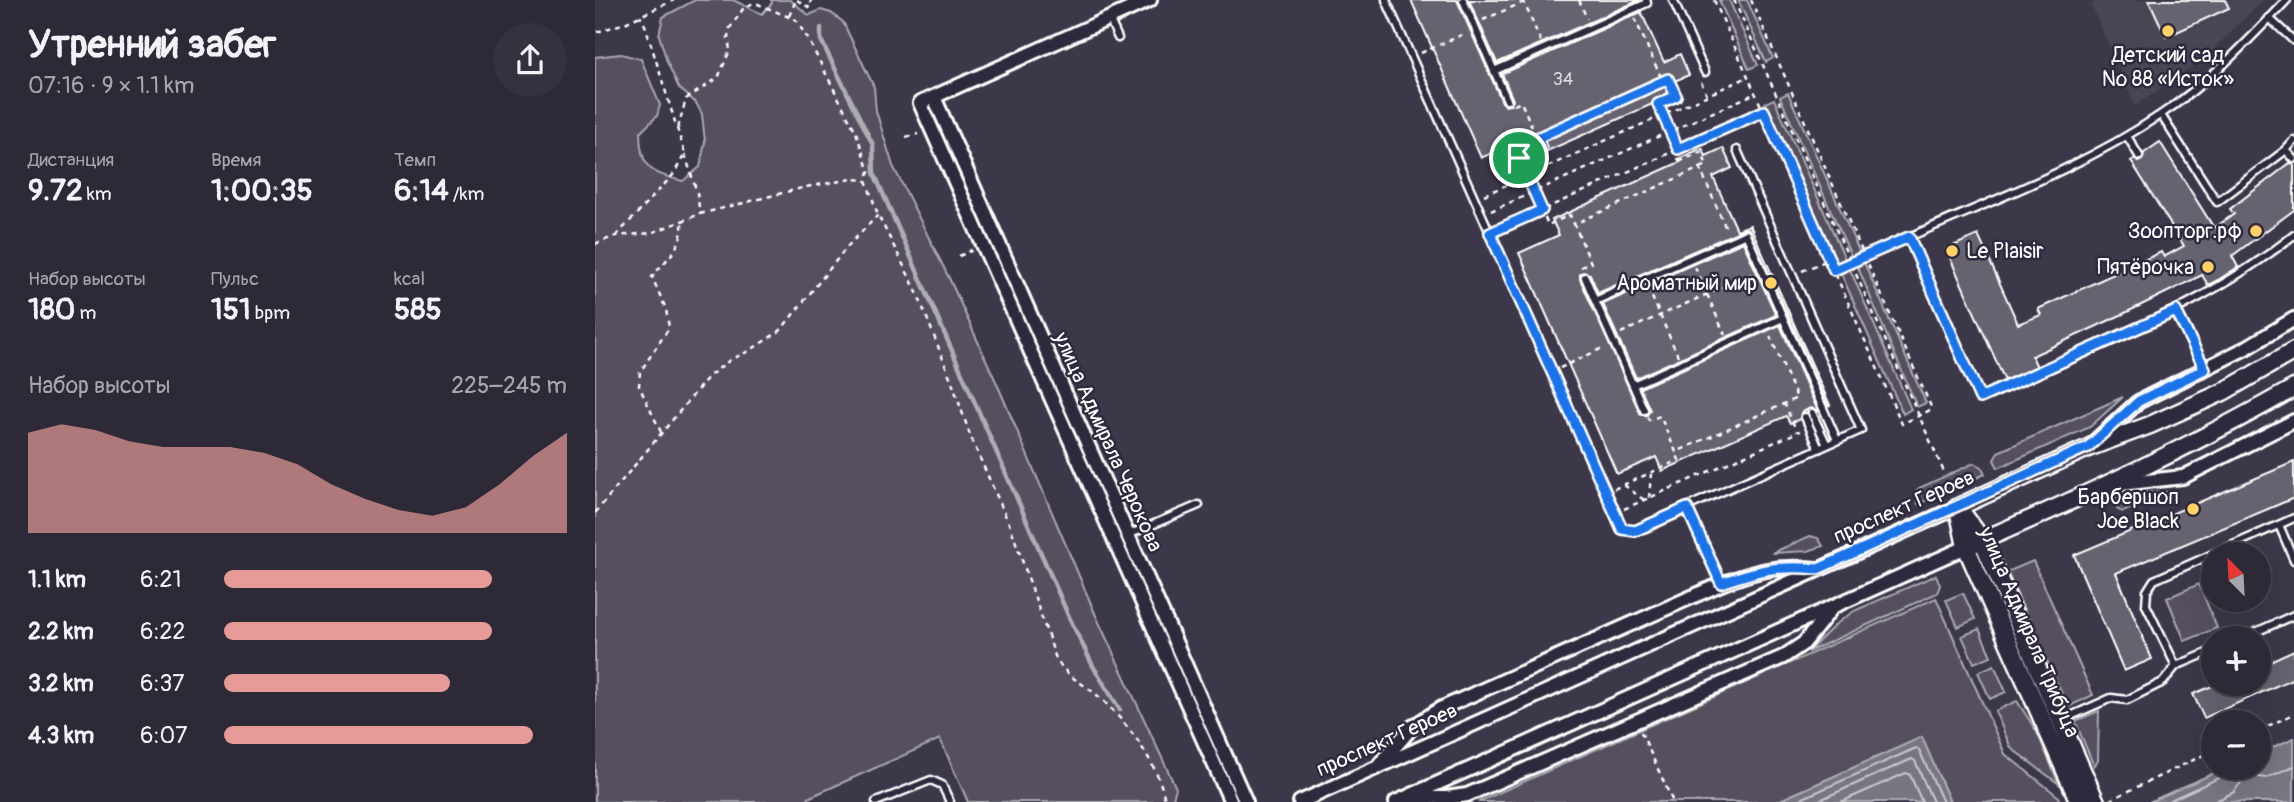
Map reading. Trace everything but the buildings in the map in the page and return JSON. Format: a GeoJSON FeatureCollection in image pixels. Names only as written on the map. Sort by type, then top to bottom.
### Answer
{"type":"FeatureCollection","features":[{"type":"Feature","properties":{"kind":"street"},"geometry":{"type":"LineString","coordinates":[[934,97],[1150,0]]}},
{"type":"Feature","properties":{"kind":"street","name":"улица Адмирала Черокова"},"geometry":{"type":"LineString","coordinates":[[1231,802],[920,103],[934,97],[1245,802]]}},
{"type":"Feature","properties":{"kind":"street"},"geometry":{"type":"LineString","coordinates":[[2088,447],[2139,401],[2205,369],[2294,319]]}},
{"type":"Feature","properties":{"kind":"street","name":"проспект Героев"},"geometry":{"type":"LineString","coordinates":[[1300,802],[2088,447],[2150,425],[2223,392],[2294,351]]}},
{"type":"Feature","properties":{"kind":"street"},"geometry":{"type":"LineString","coordinates":[[1401,800],[2101,486],[2238,419],[2294,388]]}},
{"type":"Feature","properties":{"kind":"street"},"geometry":{"type":"LineString","coordinates":[[2101,486],[2183,477],[2294,421]]}},
{"type":"Feature","properties":{"kind":"street","name":"улица Адмирала Трибуца"},"geometry":{"type":"LineString","coordinates":[[1958,507],[1982,540],[2096,802]]}},
{"type":"Feature","properties":{"kind":"street","name":"улица Адмирала Трибуца"},"geometry":{"type":"LineString","coordinates":[[1958,507],[1966,547],[2079,802]]}},
{"type":"Feature","properties":{"kind":"street"},"geometry":{"type":"LineString","coordinates":[[1378,767],[1412,727],[1440,709],[1721,583],[1758,570],[1790,566],[1818,569]]}},
{"type":"Feature","properties":{"kind":"street"},"geometry":{"type":"LineString","coordinates":[[1401,800],[1467,795],[1783,657],[1804,643],[1833,606]]}},
{"type":"Feature","properties":{"kind":"lane"},"geometry":{"type":"LineString","coordinates":[[1386,0],[1622,529],[1635,531],[1861,430],[1737,150]]}},
{"type":"Feature","properties":{"kind":"lane"},"geometry":{"type":"LineString","coordinates":[[1463,0],[1507,100]]}},
{"type":"Feature","properties":{"kind":"lane"},"geometry":{"type":"LineString","coordinates":[[1495,71],[1647,3],[1646,0]]}},
{"type":"Feature","properties":{"kind":"lane"},"geometry":{"type":"LineString","coordinates":[[1673,0],[1705,72]]}},
{"type":"Feature","properties":{"kind":"lane"},"geometry":{"type":"LineString","coordinates":[[2287,0],[2240,49],[2161,115],[2127,136],[2043,178],[1909,237],[1980,398],[2176,311],[2265,258],[2294,236]]}},
{"type":"Feature","properties":{"kind":"lane"},"geometry":{"type":"LineString","coordinates":[[1109,18],[1118,38]]}},
{"type":"Feature","properties":{"kind":"lane"},"geometry":{"type":"LineString","coordinates":[[2269,19],[2294,41]]}},
{"type":"Feature","properties":{"kind":"lane"},"geometry":{"type":"LineString","coordinates":[[2161,115],[2217,202],[2294,141]]}},
{"type":"Feature","properties":{"kind":"lane"},"geometry":{"type":"LineString","coordinates":[[2127,136],[2139,156]]}},
{"type":"Feature","properties":{"kind":"lane"},"geometry":{"type":"LineString","coordinates":[[2286,150],[2294,159]]}},
{"type":"Feature","properties":{"kind":"lane"},"geometry":{"type":"LineString","coordinates":[[1595,301],[1745,234],[1837,440]]}},
{"type":"Feature","properties":{"kind":"lane"},"geometry":{"type":"LineString","coordinates":[[1585,277],[1644,410]]}},
{"type":"Feature","properties":{"kind":"lane"},"geometry":{"type":"LineString","coordinates":[[2176,311],[2205,369]]}},
{"type":"Feature","properties":{"kind":"lane"},"geometry":{"type":"LineString","coordinates":[[1633,385],[1783,318]]}},
{"type":"Feature","properties":{"kind":"lane"},"geometry":{"type":"LineString","coordinates":[[1812,413],[1827,445]]}},
{"type":"Feature","properties":{"kind":"lane"},"geometry":{"type":"LineString","coordinates":[[1804,417],[1819,449]]}},
{"type":"Feature","properties":{"kind":"lane"},"geometry":{"type":"LineString","coordinates":[[1128,535],[1199,505]]}},
{"type":"Feature","properties":{"kind":"lane"},"geometry":{"type":"LineString","coordinates":[[1687,508],[1721,583]]}},
{"type":"Feature","properties":{"kind":"lane"},"geometry":{"type":"LineString","coordinates":[[2176,666],[2146,605],[2147,591],[2154,580],[2294,518]]}},
{"type":"Feature","properties":{"kind":"lane"},"geometry":{"type":"LineString","coordinates":[[2279,525],[2294,560]]}},
{"type":"Feature","properties":{"kind":"lane"},"geometry":{"type":"LineString","coordinates":[[2269,626],[2294,615]]}},
{"type":"Feature","properties":{"kind":"lane"},"geometry":{"type":"LineString","coordinates":[[2060,720],[2111,698],[2127,700],[2163,682],[2176,666],[2201,655]]}},
{"type":"Feature","properties":{"kind":"lane"},"geometry":{"type":"LineString","coordinates":[[876,802],[931,780],[942,785],[950,802]]}},
{"type":"Feature","properties":{"kind":"path"},"geometry":{"type":"LineString","coordinates":[[597,32],[674,0]]}},
{"type":"Feature","properties":{"kind":"path"},"geometry":{"type":"LineString","coordinates":[[788,17],[796,0],[810,8],[811,0]]}},
{"type":"Feature","properties":{"kind":"path"},"geometry":{"type":"LineString","coordinates":[[1579,0],[1591,28]]}},
{"type":"Feature","properties":{"kind":"path"},"geometry":{"type":"LineString","coordinates":[[1714,0],[1902,424],[1932,409],[1751,0]]}},
{"type":"Feature","properties":{"kind":"path"},"geometry":{"type":"LineString","coordinates":[[1734,0],[1944,472]]}},
{"type":"Feature","properties":{"kind":"path"},"geometry":{"type":"LineString","coordinates":[[1432,48],[1525,1],[1544,48]]}},
{"type":"Feature","properties":{"kind":"path"},"geometry":{"type":"LineString","coordinates":[[678,128],[685,99],[714,82],[723,69],[730,50],[728,33],[740,13],[749,5],[759,2],[799,23],[856,132],[869,172],[866,180],[878,215],[916,290],[971,438],[1011,528],[1055,656],[1071,678],[1098,695],[1132,735],[1156,772],[1165,802]]}},
{"type":"Feature","properties":{"kind":"path"},"geometry":{"type":"LineString","coordinates":[[1631,10],[1663,82]]}},
{"type":"Feature","properties":{"kind":"path"},"geometry":{"type":"LineString","coordinates":[[640,16],[678,128],[697,193],[700,214]]}},
{"type":"Feature","properties":{"kind":"path"},"geometry":{"type":"LineString","coordinates":[[1475,199],[1748,77]]}},
{"type":"Feature","properties":{"kind":"path"},"geometry":{"type":"LineString","coordinates":[[1537,138],[1668,79],[1676,96],[1658,104],[1681,161],[1701,152],[1706,165],[1574,224]]}},
{"type":"Feature","properties":{"kind":"path"},"geometry":{"type":"LineString","coordinates":[[1482,215],[1756,93]]}},
{"type":"Feature","properties":{"kind":"path"},"geometry":{"type":"LineString","coordinates":[[1507,100],[1511,107],[1521,102],[1541,148],[1519,158],[1548,225],[1570,215],[1591,262],[1581,267],[1585,277]]}},
{"type":"Feature","properties":{"kind":"path"},"geometry":{"type":"LineString","coordinates":[[1490,233],[1764,111]]}},
{"type":"Feature","properties":{"kind":"path"},"geometry":{"type":"LineString","coordinates":[[906,137],[918,132],[923,144]]}},
{"type":"Feature","properties":{"kind":"path"},"geometry":{"type":"LineString","coordinates":[[616,236],[673,175],[685,154]]}},
{"type":"Feature","properties":{"kind":"path"},"geometry":{"type":"LineString","coordinates":[[1700,168],[1732,240]]}},
{"type":"Feature","properties":{"kind":"path"},"geometry":{"type":"LineString","coordinates":[[595,244],[616,236],[651,233],[700,214],[834,181],[866,180]]}},
{"type":"Feature","properties":{"kind":"path"},"geometry":{"type":"LineString","coordinates":[[595,513],[709,376],[730,360],[779,331],[847,247],[878,215]]}},
{"type":"Feature","properties":{"kind":"path"},"geometry":{"type":"LineString","coordinates":[[661,432],[639,386],[640,372],[669,328],[666,309],[652,277],[679,244],[683,235],[683,222]]}},
{"type":"Feature","properties":{"kind":"path"},"geometry":{"type":"LineString","coordinates":[[1834,270],[1909,237]]}},
{"type":"Feature","properties":{"kind":"path"},"geometry":{"type":"LineString","coordinates":[[959,256],[971,251],[965,239]]}},
{"type":"Feature","properties":{"kind":"path"},"geometry":{"type":"LineString","coordinates":[[1691,258],[1729,342]]}},
{"type":"Feature","properties":{"kind":"path"},"geometry":{"type":"LineString","coordinates":[[1793,275],[1829,259]]}},
{"type":"Feature","properties":{"kind":"path"},"geometry":{"type":"LineString","coordinates":[[1568,364],[1660,315],[1762,270]]}},
{"type":"Feature","properties":{"kind":"path"},"geometry":{"type":"LineString","coordinates":[[1644,279],[1682,363]]}},
{"type":"Feature","properties":{"kind":"path"},"geometry":{"type":"LineString","coordinates":[[1676,452],[1797,398],[1765,326]]}},
{"type":"Feature","properties":{"kind":"path"},"geometry":{"type":"LineString","coordinates":[[1784,403],[1797,432]]}},
{"type":"Feature","properties":{"kind":"path"},"geometry":{"type":"LineString","coordinates":[[1606,493],[1679,460],[1660,415],[1649,420],[1644,410]]}},
{"type":"Feature","properties":{"kind":"path"},"geometry":{"type":"LineString","coordinates":[[1615,514],[1809,427]]}},
{"type":"Feature","properties":{"kind":"path"},"geometry":{"type":"LineString","coordinates":[[1649,498],[1651,473]]}},
{"type":"Feature","properties":{"kind":"path"},"geometry":{"type":"LineString","coordinates":[[1624,485],[1644,500]]}},
{"type":"Feature","properties":{"kind":"path"},"geometry":{"type":"LineString","coordinates":[[2271,725],[2294,714]]}},
{"type":"Feature","properties":{"kind":"path"},"geometry":{"type":"LineString","coordinates":[[1640,730],[1673,802]]}},
{"type":"Feature","properties":{"kind":"path"},"geometry":{"type":"LineString","coordinates":[[2108,801],[2201,756]]}},
{"type":"Feature","properties":{"kind":"shaded area"},"geometry":{"type":"Polygon","coordinates":[[[695,0],[733,0],[762,14],[772,3],[771,0],[790,0],[809,15],[821,10],[831,13],[843,22],[874,87],[876,111],[893,166],[950,280],[1097,618],[1176,788],[1172,802],[968,802],[940,739],[808,798],[808,802],[595,802],[595,57],[621,54],[641,59],[660,105],[657,116],[640,133],[645,162],[655,172],[683,181],[700,167],[705,142],[702,114],[696,103],[679,88],[659,35],[663,17],[695,0]]]}},
{"type":"Feature","properties":{"kind":"shaded area"},"geometry":{"type":"Polygon","coordinates":[[[1719,0],[1729,0],[1758,65],[1749,69],[1719,0]]]}},
{"type":"Feature","properties":{"kind":"shaded area"},"geometry":{"type":"Polygon","coordinates":[[[1738,0],[1747,0],[1773,58],[1766,62],[1738,0]]]}},
{"type":"Feature","properties":{"kind":"shaded area","name":"Детский сад № 88 «Исток»"},"geometry":{"type":"Polygon","coordinates":[[[2095,0],[2263,0],[2207,56],[2135,106],[2091,5],[2095,0]]]}},
{"type":"Feature","properties":{"kind":"shaded area"},"geometry":{"type":"Polygon","coordinates":[[[1788,93],[1860,253],[1852,258],[1780,97],[1788,93]]]}},
{"type":"Feature","properties":{"kind":"shaded area"},"geometry":{"type":"Polygon","coordinates":[[[1774,99],[1846,261],[1837,265],[1765,103],[1774,99]]]}},
{"type":"Feature","properties":{"kind":"shaded area"},"geometry":{"type":"Polygon","coordinates":[[[1863,260],[1926,403],[1917,407],[1856,263],[1863,260]]]}},
{"type":"Feature","properties":{"kind":"shaded area"},"geometry":{"type":"Polygon","coordinates":[[[1849,267],[1911,409],[1903,414],[1840,271],[1849,267]]]}},
{"type":"Feature","properties":{"kind":"shaded area"},"geometry":{"type":"Polygon","coordinates":[[[2123,397],[2090,427],[1998,468],[1994,460],[1998,452],[2123,397]]]}},
{"type":"Feature","properties":{"kind":"shaded area"},"geometry":{"type":"Polygon","coordinates":[[[1974,463],[1982,467],[1985,474],[1918,504],[1916,491],[1919,488],[1974,463]]]}},
{"type":"Feature","properties":{"kind":"shaded area"},"geometry":{"type":"Polygon","coordinates":[[[2170,492],[2123,512],[2118,510],[2111,499],[2129,493],[2170,492]]]}},
{"type":"Feature","properties":{"kind":"shaded area"},"geometry":{"type":"Polygon","coordinates":[[[1810,536],[1818,538],[1823,546],[1808,551],[1772,553],[1810,536]]]}},
{"type":"Feature","properties":{"kind":"shaded area"},"geometry":{"type":"Polygon","coordinates":[[[2033,561],[2093,695],[2068,707],[2007,572],[2033,561]]]}},
{"type":"Feature","properties":{"kind":"shaded area"},"geometry":{"type":"Polygon","coordinates":[[[1936,575],[1940,585],[1937,593],[1808,652],[1836,624],[1854,611],[1936,575]]]}},
{"type":"Feature","properties":{"kind":"shaded area"},"geometry":{"type":"Polygon","coordinates":[[[2199,584],[2201,612],[2210,612],[2216,626],[2201,626],[2201,634],[2185,641],[2167,598],[2199,584]]]}},
{"type":"Feature","properties":{"kind":"shaded area"},"geometry":{"type":"Polygon","coordinates":[[[1963,593],[1975,619],[1958,627],[1946,600],[1963,593]]]}},
{"type":"Feature","properties":{"kind":"shaded area"},"geometry":{"type":"Polygon","coordinates":[[[1936,598],[2005,754],[2059,797],[2061,802],[1950,802],[1921,738],[1776,802],[1478,802],[1936,598]]]}},
{"type":"Feature","properties":{"kind":"shaded area"},"geometry":{"type":"Polygon","coordinates":[[[1979,629],[1991,656],[1974,663],[1962,636],[1979,629]]]}},
{"type":"Feature","properties":{"kind":"shaded area"},"geometry":{"type":"Polygon","coordinates":[[[1994,665],[2006,692],[1990,699],[1978,672],[1994,665]]]}},
{"type":"Feature","properties":{"kind":"shaded area"},"geometry":{"type":"Polygon","coordinates":[[[2017,701],[2037,732],[2059,784],[2011,748],[1995,711],[2017,701]]]}},
{"type":"Feature","properties":{"kind":"shaded area"},"geometry":{"type":"Polygon","coordinates":[[[2099,711],[2098,761],[2094,766],[2075,721],[2099,711]]]}},
{"type":"Feature","properties":{"kind":"water"},"geometry":{"type":"Polygon","coordinates":[[[1922,737],[1950,802],[1776,802],[1922,737]]]}},
{"type":"Feature","properties":{"kind":"water"},"geometry":{"type":"Polygon","coordinates":[[[2294,738],[2294,802],[2149,802],[2201,779],[2271,780],[2271,748],[2294,738]]]}},
{"type":"Feature","properties":{"kind":"waterway"},"geometry":{"type":"LineString","coordinates":[[821,28],[821,40],[873,145],[874,173],[1069,617],[1093,666],[1120,710]]}},
{"type":"Feature","properties":{"kind":"place","name":"Детский сад № 88 «Исток»"},"geometry":{"type":"Point","coordinates":[2168,31]}},
{"type":"Feature","properties":{"kind":"place","name":"Зоопторг.рф"},"geometry":{"type":"Point","coordinates":[2256,231]}},
{"type":"Feature","properties":{"kind":"place","name":"Le Plaisir"},"geometry":{"type":"Point","coordinates":[1952,251]}},
{"type":"Feature","properties":{"kind":"place","name":"Пятёрочка"},"geometry":{"type":"Point","coordinates":[2208,267]}},
{"type":"Feature","properties":{"kind":"place","name":"Ароматный мир"},"geometry":{"type":"Point","coordinates":[1771,283]}},
{"type":"Feature","properties":{"kind":"place","name":"Барбершоп Joe Black"},"geometry":{"type":"Point","coordinates":[2193,509]}},
{"type":"Feature","properties":{"kind":"route"},"geometry":{"type":"LineString","coordinates":[[1668,79],[1676,96],[1658,104],[1678,149],[1764,111],[1834,270],[1909,237],[1980,398],[2176,311],[2205,369],[2139,401],[2088,447],[1818,569],[1790,566],[1758,570],[1721,583],[1687,508],[1635,531],[1622,529],[1490,233],[1542,210],[1519,158],[1541,148],[1537,138],[1668,79]]}}]}
